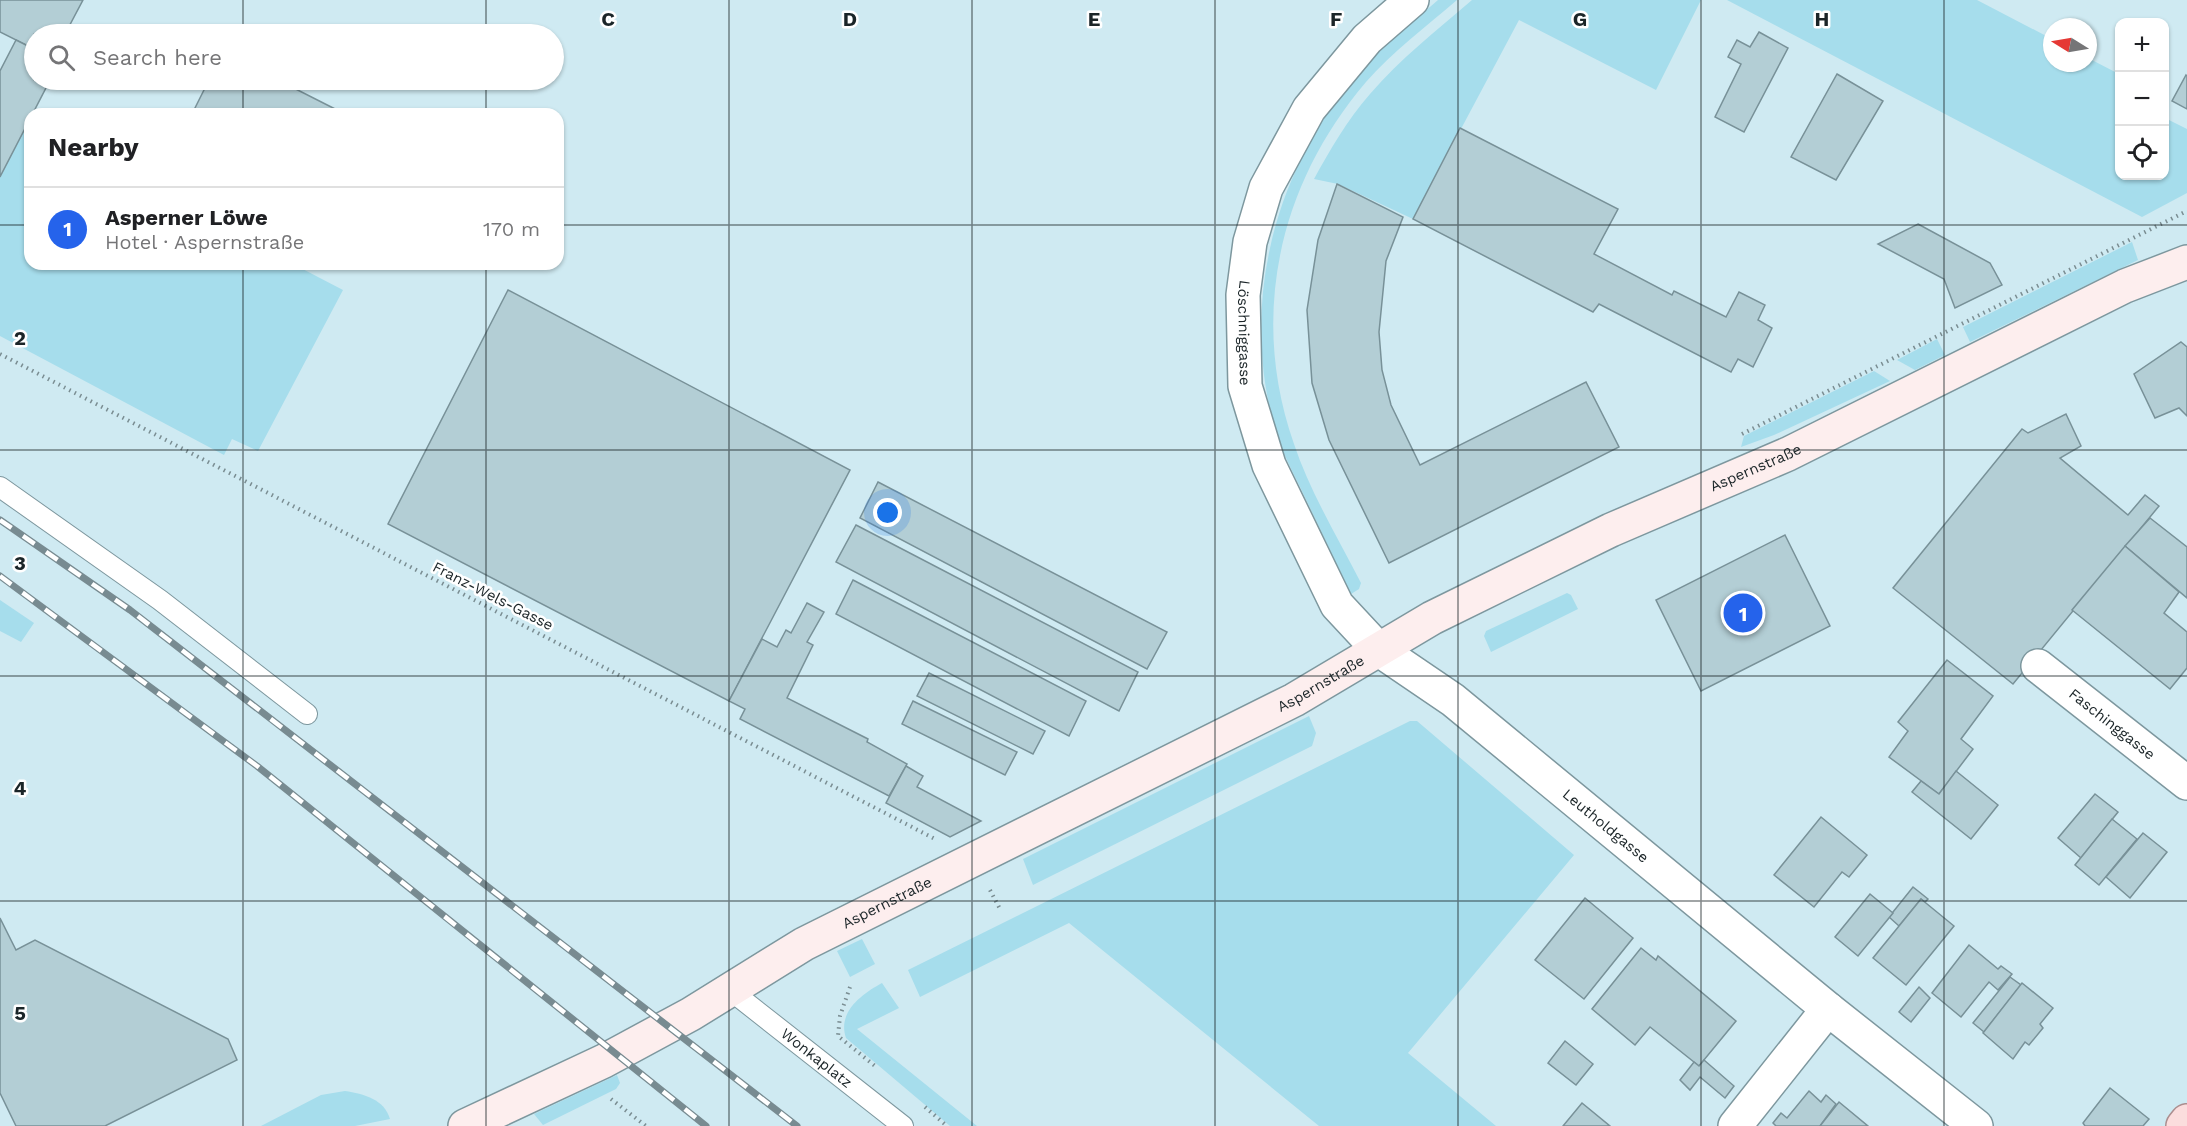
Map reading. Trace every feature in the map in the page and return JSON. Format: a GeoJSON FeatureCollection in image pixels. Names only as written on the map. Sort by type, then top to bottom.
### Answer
{"type":"FeatureCollection","features":[{"type":"Feature","properties":{"kind":"main road"},"geometry":{"type":"LineString","coordinates":[[2183,1126],[2187,1121]]}},
{"type":"Feature","properties":{"kind":"street","name":"Löschniggasse"},"geometry":{"type":"LineString","coordinates":[[1378,649],[1337,605],[1269,465],[1245,386],[1243,295],[1250,242],[1266,188],[1309,109],[1367,39],[1412,0]]}},
{"type":"Feature","properties":{"kind":"street","name":"Aspernstraße"},"geometry":{"type":"LineString","coordinates":[[465,1126],[604,1061],[730,990],[804,944],[1294,700],[1432,618],[1611,530],[1788,454],[2126,286],[2184,267]]}},
{"type":"Feature","properties":{"kind":"street","name":"Leutholdgasse"},"geometry":{"type":"LineString","coordinates":[[1378,649],[1454,700],[1828,1009],[1976,1126]]}},
{"type":"Feature","properties":{"kind":"street","name":"Faschinggasse"},"geometry":{"type":"LineString","coordinates":[[2038,666],[2187,783]]}},
{"type":"Feature","properties":{"kind":"street"},"geometry":{"type":"LineString","coordinates":[[1735,1126],[1828,1009]]}},
{"type":"Feature","properties":{"kind":"lane"},"geometry":{"type":"LineString","coordinates":[[0,487],[160,600],[307,714]]}},
{"type":"Feature","properties":{"kind":"lane","name":"Wonkaplatz"},"geometry":{"type":"LineString","coordinates":[[730,990],[903,1126]]}},
{"type":"Feature","properties":{"kind":"path"},"geometry":{"type":"LineString","coordinates":[[1737,436],[2187,212]]}},
{"type":"Feature","properties":{"kind":"path","name":"Franz-Wels-Gasse"},"geometry":{"type":"LineString","coordinates":[[0,354],[975,859]]}},
{"type":"Feature","properties":{"kind":"path"},"geometry":{"type":"LineString","coordinates":[[850,987],[840,1016],[838,1036],[881,1071]]}},
{"type":"Feature","properties":{"kind":"path"},"geometry":{"type":"LineString","coordinates":[[611,1099],[645,1126]]}},
{"type":"Feature","properties":{"kind":"path"},"geometry":{"type":"LineString","coordinates":[[924,1106],[947,1126]]}},
{"type":"Feature","properties":{"kind":"shaded area"},"geometry":{"type":"Polygon","coordinates":[[[1438,0],[1457,0],[1376,71],[1336,122],[1312,164],[1293,208],[1280,253],[1274,300],[1274,348],[1281,396],[1294,444],[1308,480],[1361,583],[1359,589],[1351,594],[1290,466],[1275,429],[1265,382],[1261,335],[1263,289],[1271,243],[1284,199],[1303,155],[1327,115],[1364,66],[1438,0]]]}},
{"type":"Feature","properties":{"kind":"shaded area"},"geometry":{"type":"Polygon","coordinates":[[[1472,0],[1701,0],[1656,90],[1519,20],[1413,219],[1338,184],[1314,179],[1346,125],[1370,94],[1406,57],[1472,0]]]}},
{"type":"Feature","properties":{"kind":"shaded area"},"geometry":{"type":"Polygon","coordinates":[[[1727,0],[1977,0],[2043,34],[2043,72],[2097,72],[2097,63],[2115,72],[2115,180],[2169,180],[2169,120],[2187,129],[2187,193],[2142,217],[1727,0]]]}},
{"type":"Feature","properties":{"kind":"shaded area"},"geometry":{"type":"Polygon","coordinates":[[[24,132],[24,270],[305,270],[343,290],[258,451],[232,439],[224,455],[0,336],[0,177],[24,132]]]}},
{"type":"Feature","properties":{"kind":"shaded area"},"geometry":{"type":"Polygon","coordinates":[[[2132,242],[2138,260],[1970,342],[1963,327],[2132,242]]]}},
{"type":"Feature","properties":{"kind":"shaded area"},"geometry":{"type":"Polygon","coordinates":[[[1937,339],[1945,355],[1915,370],[1897,360],[1937,339]]]}},
{"type":"Feature","properties":{"kind":"shaded area"},"geometry":{"type":"Polygon","coordinates":[[[1874,371],[1890,381],[1774,435],[1741,447],[1744,436],[1874,371]]]}},
{"type":"Feature","properties":{"kind":"shaded area"},"geometry":{"type":"Polygon","coordinates":[[[1567,593],[1571,595],[1578,609],[1491,652],[1484,636],[1486,631],[1567,593]]]}},
{"type":"Feature","properties":{"kind":"shaded area"},"geometry":{"type":"Polygon","coordinates":[[[0,600],[34,623],[21,642],[0,631],[0,600]]]}},
{"type":"Feature","properties":{"kind":"shaded area"},"geometry":{"type":"Polygon","coordinates":[[[1309,716],[1316,733],[1312,746],[1033,885],[1023,859],[1309,716]]]}},
{"type":"Feature","properties":{"kind":"shaded area"},"geometry":{"type":"Polygon","coordinates":[[[1410,721],[1417,721],[1574,855],[1408,1053],[1496,1126],[1319,1126],[1069,923],[920,997],[908,970],[1410,721]]]}},
{"type":"Feature","properties":{"kind":"shaded area"},"geometry":{"type":"Polygon","coordinates":[[[862,939],[875,964],[850,977],[837,951],[862,939]]]}},
{"type":"Feature","properties":{"kind":"shaded area"},"geometry":{"type":"Polygon","coordinates":[[[882,983],[899,1008],[857,1029],[977,1126],[950,1126],[846,1038],[844,1029],[848,1012],[859,998],[882,983]]]}},
{"type":"Feature","properties":{"kind":"shaded area"},"geometry":{"type":"Polygon","coordinates":[[[617,1075],[620,1083],[616,1089],[543,1125],[534,1114],[617,1075]]]}},
{"type":"Feature","properties":{"kind":"shaded area"},"geometry":{"type":"Polygon","coordinates":[[[345,1091],[366,1096],[378,1102],[390,1119],[355,1126],[261,1126],[321,1095],[345,1091]]]}},
{"type":"Feature","properties":{"kind":"building"},"geometry":{"type":"Polygon","coordinates":[[[0,0],[83,0],[70,24],[24,24],[24,44],[0,32],[0,0]]]}},
{"type":"Feature","properties":{"kind":"building"},"geometry":{"type":"Polygon","coordinates":[[[1759,32],[1788,48],[1744,132],[1715,117],[1741,64],[1728,57],[1737,40],[1750,47],[1759,32]]]}},
{"type":"Feature","properties":{"kind":"building"},"geometry":{"type":"Polygon","coordinates":[[[16,40],[24,44],[24,90],[45,90],[36,108],[24,108],[24,130],[0,177],[0,71],[16,40]]]}},
{"type":"Feature","properties":{"kind":"building"},"geometry":{"type":"Polygon","coordinates":[[[1837,74],[1883,101],[1836,180],[1791,157],[1837,74]]]}},
{"type":"Feature","properties":{"kind":"building"},"geometry":{"type":"Polygon","coordinates":[[[2187,76],[2187,109],[2172,101],[2187,76]]]}},
{"type":"Feature","properties":{"kind":"building"},"geometry":{"type":"Polygon","coordinates":[[[204,90],[298,90],[333,108],[195,108],[204,90]]]}},
{"type":"Feature","properties":{"kind":"building"},"geometry":{"type":"Polygon","coordinates":[[[1460,128],[1618,209],[1594,254],[1672,295],[1674,291],[1726,317],[1739,292],[1765,305],[1758,320],[1772,328],[1753,367],[1738,359],[1731,372],[1599,304],[1593,312],[1413,219],[1460,128]]]}},
{"type":"Feature","properties":{"kind":"building"},"geometry":{"type":"Polygon","coordinates":[[[1337,184],[1403,217],[1386,261],[1379,332],[1382,370],[1391,405],[1420,465],[1586,382],[1619,447],[1389,563],[1329,440],[1312,383],[1307,310],[1318,240],[1337,184]]]}},
{"type":"Feature","properties":{"kind":"building"},"geometry":{"type":"Polygon","coordinates":[[[1918,224],[1990,263],[2002,285],[1955,308],[1944,279],[1878,244],[1918,224]]]}},
{"type":"Feature","properties":{"kind":"building"},"geometry":{"type":"Polygon","coordinates":[[[508,290],[850,470],[729,701],[388,524],[508,290]]]}},
{"type":"Feature","properties":{"kind":"building"},"geometry":{"type":"Polygon","coordinates":[[[2181,342],[2187,347],[2187,416],[2179,408],[2155,418],[2134,374],[2181,342]]]}},
{"type":"Feature","properties":{"kind":"building"},"geometry":{"type":"Polygon","coordinates":[[[2066,414],[2081,446],[2060,458],[2128,515],[2145,495],[2159,506],[2013,684],[1893,588],[2022,429],[2028,433],[2066,414]]]}},
{"type":"Feature","properties":{"kind":"building"},"geometry":{"type":"Polygon","coordinates":[[[878,482],[1167,632],[1147,669],[860,518],[878,482]]]}},
{"type":"Feature","properties":{"kind":"building"},"geometry":{"type":"Polygon","coordinates":[[[2150,518],[2187,547],[2187,598],[2125,546],[2150,518]]]}},
{"type":"Feature","properties":{"kind":"building"},"geometry":{"type":"Polygon","coordinates":[[[856,525],[1138,672],[1119,711],[836,562],[856,525]]]}},
{"type":"Feature","properties":{"kind":"building"},"geometry":{"type":"Polygon","coordinates":[[[1785,535],[1830,626],[1701,691],[1656,600],[1785,535]]]}},
{"type":"Feature","properties":{"kind":"building"},"geometry":{"type":"Polygon","coordinates":[[[2125,546],[2179,592],[2164,613],[2187,632],[2187,668],[2170,689],[2072,610],[2125,546]]]}},
{"type":"Feature","properties":{"kind":"building"},"geometry":{"type":"Polygon","coordinates":[[[853,580],[1086,701],[1069,736],[836,614],[853,580]]]}},
{"type":"Feature","properties":{"kind":"building"},"geometry":{"type":"Polygon","coordinates":[[[807,603],[824,612],[807,642],[813,645],[787,698],[868,739],[867,742],[907,764],[889,796],[740,719],[745,709],[729,701],[762,639],[777,647],[786,630],[791,633],[807,603]]]}},
{"type":"Feature","properties":{"kind":"building"},"geometry":{"type":"Polygon","coordinates":[[[1947,660],[1993,696],[1961,739],[1973,749],[1939,794],[1889,757],[1908,731],[1898,722],[1947,660]]]}},
{"type":"Feature","properties":{"kind":"building"},"geometry":{"type":"Polygon","coordinates":[[[929,673],[1045,731],[1033,754],[917,696],[929,673]]]}},
{"type":"Feature","properties":{"kind":"building"},"geometry":{"type":"Polygon","coordinates":[[[913,701],[1017,752],[1005,775],[902,724],[913,701]]]}},
{"type":"Feature","properties":{"kind":"building"},"geometry":{"type":"Polygon","coordinates":[[[906,766],[923,776],[917,787],[981,821],[950,837],[886,803],[906,766]]]}},
{"type":"Feature","properties":{"kind":"building"},"geometry":{"type":"Polygon","coordinates":[[[1956,771],[1998,805],[1971,839],[1912,792],[1921,781],[1939,794],[1956,771]]]}},
{"type":"Feature","properties":{"kind":"building"},"geometry":{"type":"Polygon","coordinates":[[[2095,794],[2118,812],[2081,858],[2058,838],[2095,794]]]}},
{"type":"Feature","properties":{"kind":"building"},"geometry":{"type":"Polygon","coordinates":[[[1821,817],[1867,855],[1849,877],[1842,872],[1814,907],[1774,875],[1821,817]]]}},
{"type":"Feature","properties":{"kind":"building"},"geometry":{"type":"Polygon","coordinates":[[[2112,819],[2137,839],[2099,885],[2075,865],[2112,819]]]}},
{"type":"Feature","properties":{"kind":"building"},"geometry":{"type":"Polygon","coordinates":[[[2143,833],[2167,852],[2130,898],[2106,877],[2143,833]]]}},
{"type":"Feature","properties":{"kind":"building"},"geometry":{"type":"Polygon","coordinates":[[[1913,887],[1928,899],[1925,902],[1921,899],[1899,926],[1889,917],[1913,887]]]}},
{"type":"Feature","properties":{"kind":"building"},"geometry":{"type":"Polygon","coordinates":[[[1870,894],[1893,913],[1858,956],[1835,937],[1870,894]]]}},
{"type":"Feature","properties":{"kind":"building"},"geometry":{"type":"Polygon","coordinates":[[[1585,898],[1633,938],[1584,999],[1535,960],[1585,898]]]}},
{"type":"Feature","properties":{"kind":"building"},"geometry":{"type":"Polygon","coordinates":[[[1921,899],[1954,926],[1906,985],[1873,958],[1921,899]]]}},
{"type":"Feature","properties":{"kind":"building"},"geometry":{"type":"Polygon","coordinates":[[[0,918],[16,950],[35,940],[228,1039],[237,1060],[105,1126],[16,1126],[0,1093],[0,918]]]}},
{"type":"Feature","properties":{"kind":"building"},"geometry":{"type":"Polygon","coordinates":[[[1969,945],[1998,969],[2001,966],[2012,974],[1998,990],[1989,982],[1961,1017],[1932,993],[1969,945]]]}},
{"type":"Feature","properties":{"kind":"building"},"geometry":{"type":"Polygon","coordinates":[[[1641,948],[1656,960],[1658,956],[1736,1021],[1699,1066],[1650,1027],[1635,1045],[1592,1009],[1641,948]]]}},
{"type":"Feature","properties":{"kind":"building"},"geometry":{"type":"Polygon","coordinates":[[[2010,977],[2021,985],[1984,1032],[1973,1023],[2010,977]]]}},
{"type":"Feature","properties":{"kind":"building"},"geometry":{"type":"Polygon","coordinates":[[[2022,983],[2053,1008],[2040,1024],[2043,1028],[2029,1045],[2025,1042],[2013,1059],[1983,1033],[2022,983]]]}},
{"type":"Feature","properties":{"kind":"building"},"geometry":{"type":"Polygon","coordinates":[[[1919,987],[1930,998],[1911,1022],[1899,1012],[1919,987]]]}},
{"type":"Feature","properties":{"kind":"building"},"geometry":{"type":"Polygon","coordinates":[[[1565,1041],[1593,1064],[1576,1085],[1548,1063],[1565,1041]]]}},
{"type":"Feature","properties":{"kind":"building"},"geometry":{"type":"Polygon","coordinates":[[[1704,1060],[1734,1086],[1725,1098],[1700,1077],[1690,1090],[1680,1080],[1694,1062],[1699,1066],[1704,1060]]]}},
{"type":"Feature","properties":{"kind":"building"},"geometry":{"type":"Polygon","coordinates":[[[2110,1088],[2149,1119],[2143,1126],[2085,1126],[2083,1123],[2110,1088]]]}},
{"type":"Feature","properties":{"kind":"building"},"geometry":{"type":"Polygon","coordinates":[[[1809,1091],[1821,1102],[1826,1095],[1836,1104],[1820,1126],[1776,1126],[1773,1123],[1781,1113],[1787,1118],[1809,1091]]]}},
{"type":"Feature","properties":{"kind":"building"},"geometry":{"type":"Polygon","coordinates":[[[1839,1102],[1868,1126],[1820,1126],[1839,1102]]]}},
{"type":"Feature","properties":{"kind":"building"},"geometry":{"type":"Polygon","coordinates":[[[1582,1103],[1610,1126],[1563,1126],[1582,1103]]]}},
{"type":"Feature","properties":{"kind":"railway"},"geometry":{"type":"LineString","coordinates":[[0,520],[130,610],[797,1126]]}},
{"type":"Feature","properties":{"kind":"railway"},"geometry":{"type":"LineString","coordinates":[[0,576],[257,766],[706,1126]]}},
{"type":"Feature","properties":{"kind":"place","name":"Asperner Löwe"},"geometry":{"type":"Point","coordinates":[1743,613]}}]}
